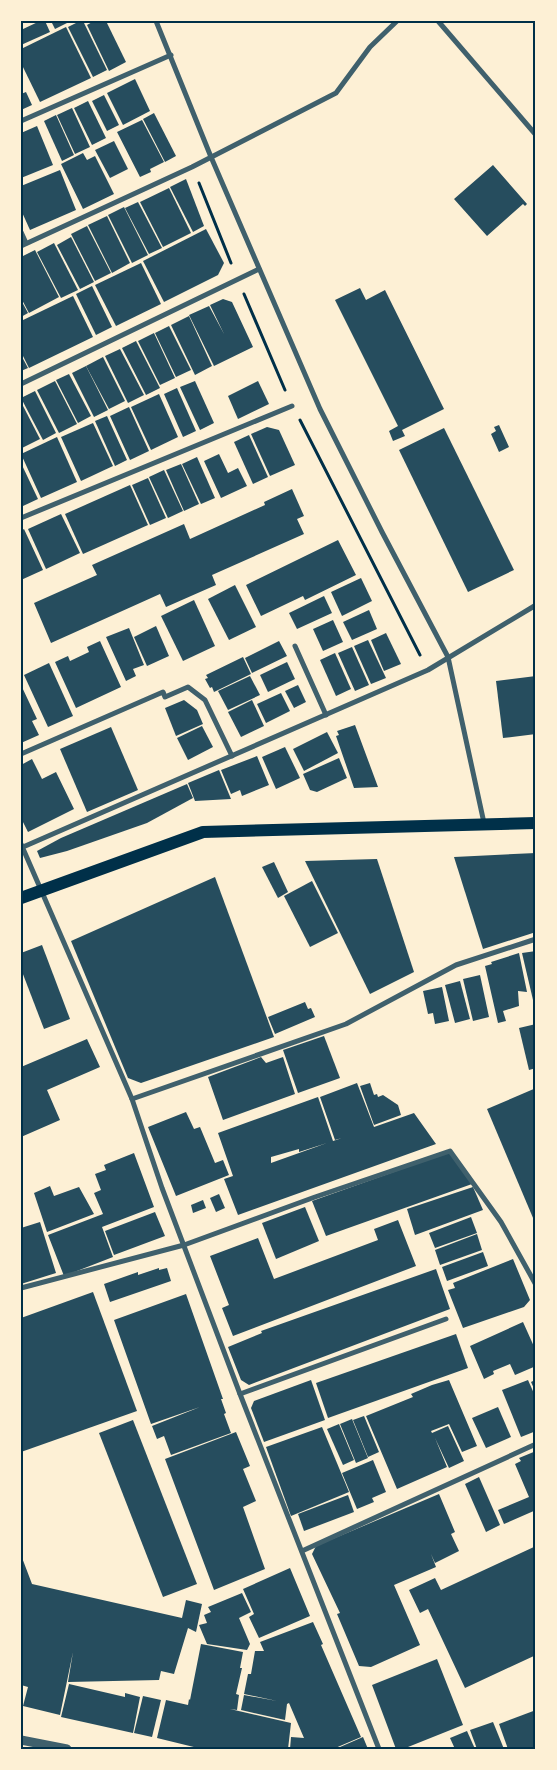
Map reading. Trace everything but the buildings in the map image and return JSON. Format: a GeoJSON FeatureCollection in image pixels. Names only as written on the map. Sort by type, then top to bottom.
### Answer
{"type":"FeatureCollection","features":[{"type":"Feature","properties":{"kind":"main road"},"geometry":{"type":"LineString","coordinates":[[21,898],[203,832],[536,823]]}},
{"type":"Feature","properties":{"kind":"street"},"geometry":{"type":"LineString","coordinates":[[156,21],[211,157],[320,408],[382,532],[448,657],[484,824]]}},
{"type":"Feature","properties":{"kind":"street"},"geometry":{"type":"LineString","coordinates":[[21,232],[24,244],[211,157],[336,93],[370,47],[397,21]]}},
{"type":"Feature","properties":{"kind":"street"},"geometry":{"type":"LineString","coordinates":[[438,21],[536,136]]}},
{"type":"Feature","properties":{"kind":"street"},"geometry":{"type":"LineString","coordinates":[[21,121],[171,55]]}},
{"type":"Feature","properties":{"kind":"street"},"geometry":{"type":"LineString","coordinates":[[21,384],[259,269]]}},
{"type":"Feature","properties":{"kind":"street"},"geometry":{"type":"LineString","coordinates":[[21,518],[292,406]]}},
{"type":"Feature","properties":{"kind":"street"},"geometry":{"type":"LineString","coordinates":[[379,1749],[240,1394],[184,1246],[132,1100],[22,846],[428,670],[536,605]]}},
{"type":"Feature","properties":{"kind":"street"},"geometry":{"type":"LineString","coordinates":[[295,646],[326,715]]}},
{"type":"Feature","properties":{"kind":"street"},"geometry":{"type":"LineString","coordinates":[[21,754],[163,692],[165,697],[188,687],[205,700],[232,756]]}},
{"type":"Feature","properties":{"kind":"street"},"geometry":{"type":"LineString","coordinates":[[132,1100],[346,1024],[456,965],[536,939]]}},
{"type":"Feature","properties":{"kind":"street"},"geometry":{"type":"LineString","coordinates":[[21,1288],[184,1246],[315,1197],[450,1151],[501,1222],[536,1285]]}},
{"type":"Feature","properties":{"kind":"street"},"geometry":{"type":"LineString","coordinates":[[240,1394],[446,1319]]}},
{"type":"Feature","properties":{"kind":"street"},"geometry":{"type":"LineString","coordinates":[[302,1552],[536,1444]]}},
{"type":"Feature","properties":{"kind":"street"},"geometry":{"type":"LineString","coordinates":[[21,1740],[67,1749]]}},
{"type":"Feature","properties":{"kind":"path"},"geometry":{"type":"LineString","coordinates":[[292,406],[428,670]]}}]}
